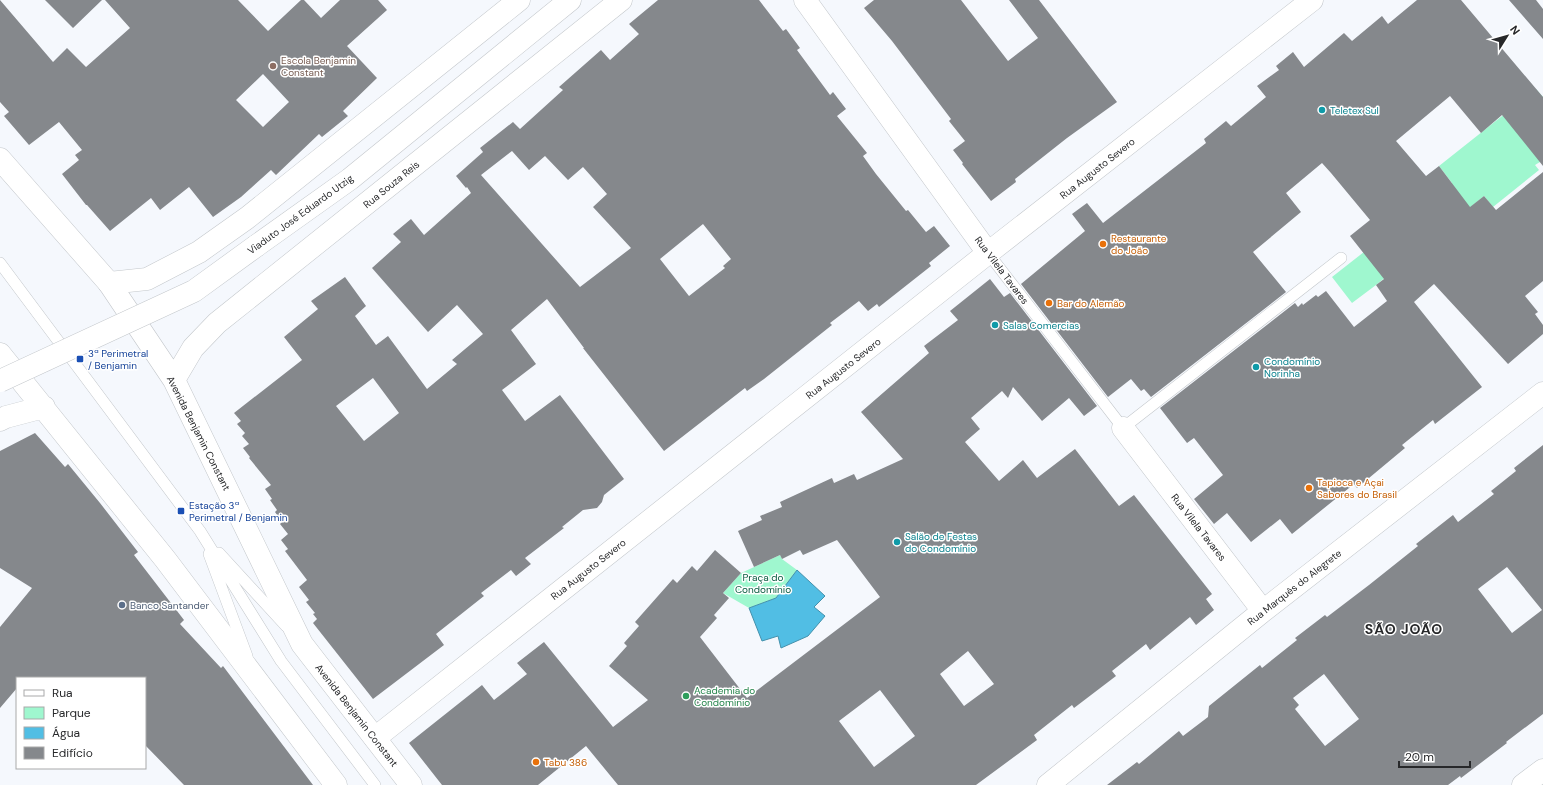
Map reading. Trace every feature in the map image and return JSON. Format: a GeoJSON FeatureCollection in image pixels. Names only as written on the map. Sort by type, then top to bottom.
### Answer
{"type":"FeatureCollection","features":[{"type":"Feature","properties":{"kind":"street"},"geometry":{"type":"LineString","coordinates":[[109,283],[147,279],[199,252],[247,218],[519,0]]}},
{"type":"Feature","properties":{"kind":"street","name":"Viaduto José Eduardo Utzig"},"geometry":{"type":"LineString","coordinates":[[0,381],[194,291],[350,178],[570,0]]}},
{"type":"Feature","properties":{"kind":"street","name":"Rua Souza Reis"},"geometry":{"type":"LineString","coordinates":[[174,380],[193,348],[217,323],[621,0]]}},
{"type":"Feature","properties":{"kind":"street","name":"Rua Vilela Tavares"},"geometry":{"type":"LineString","coordinates":[[805,0],[988,253]]}},
{"type":"Feature","properties":{"kind":"street","name":"Rua Augusto Severo"},"geometry":{"type":"LineString","coordinates":[[375,738],[988,253],[1312,0]]}},
{"type":"Feature","properties":{"kind":"street","name":"Avenida Benjamin Constant"},"geometry":{"type":"LineString","coordinates":[[0,159],[109,283],[174,380],[302,644],[411,785]]}},
{"type":"Feature","properties":{"kind":"street"},"geometry":{"type":"LineString","coordinates":[[0,354],[165,559],[336,785]]}},
{"type":"Feature","properties":{"kind":"street","name":"Rua Marquês do Alegrete"},"geometry":{"type":"LineString","coordinates":[[1048,785],[1263,611],[1543,393]]}},
{"type":"Feature","properties":{"kind":"street"},"geometry":{"type":"LineString","coordinates":[[0,420],[44,407]]}},
{"type":"Feature","properties":{"kind":"street","name":"Rua Vilela Tavares"},"geometry":{"type":"LineString","coordinates":[[1123,428],[1263,611]]}},
{"type":"Feature","properties":{"kind":"street"},"geometry":{"type":"LineString","coordinates":[[1523,785],[1543,770]]}},
{"type":"Feature","properties":{"kind":"lane","name":"Rua Vilela Tavares"},"geometry":{"type":"LineString","coordinates":[[988,253],[1123,428]]}},
{"type":"Feature","properties":{"kind":"lane"},"geometry":{"type":"LineString","coordinates":[[1123,428],[1341,258]]}},
{"type":"Feature","properties":{"kind":"lane"},"geometry":{"type":"LineString","coordinates":[[0,263],[200,531],[282,661],[375,785]]}},
{"type":"Feature","properties":{"kind":"lane"},"geometry":{"type":"LineString","coordinates":[[200,531],[302,644]]}},
{"type":"Feature","properties":{"kind":"lane"},"geometry":{"type":"LineString","coordinates":[[200,531],[256,679]]}},
{"type":"Feature","properties":{"kind":"green space"},"geometry":{"type":"Polygon","coordinates":[[[1536,89],[1543,97],[1543,128],[1540,162],[1535,165],[1539,170],[1493,207],[1484,196],[1352,303],[1332,277],[1452,183],[1439,166],[1536,89]]]}},
{"type":"Feature","properties":{"kind":"green space","name":"Praça do Condomínio"},"geometry":{"type":"Polygon","coordinates":[[[780,555],[782,559],[797,570],[776,598],[749,608],[723,593],[741,573],[780,555]]]}},
{"type":"Feature","properties":{"kind":"water"},"geometry":{"type":"Polygon","coordinates":[[[797,570],[825,596],[814,607],[825,616],[808,636],[781,648],[778,636],[762,641],[749,608],[776,598],[797,570]]]}},
{"type":"Feature","properties":{"kind":"building"},"geometry":{"type":"Polygon","coordinates":[[[0,0],[53,62],[67,48],[86,67],[130,28],[105,0],[238,0],[268,31],[301,0],[304,0],[321,18],[340,0],[378,0],[387,10],[347,46],[377,78],[343,111],[348,116],[322,137],[319,134],[276,175],[271,170],[241,197],[213,217],[189,187],[160,210],[151,198],[110,231],[86,205],[62,174],[79,160],[75,155],[82,150],[59,122],[29,145],[4,116],[9,112],[0,102],[0,0]],[[263,74],[236,100],[263,127],[289,102],[263,74]]]}},
{"type":"Feature","properties":{"kind":"building"},"geometry":{"type":"Polygon","coordinates":[[[45,0],[102,0],[73,28],[45,0]]]}},
{"type":"Feature","properties":{"kind":"building"},"geometry":{"type":"Polygon","coordinates":[[[658,0],[759,0],[783,31],[786,29],[800,48],[797,50],[830,95],[833,92],[846,109],[837,116],[867,153],[863,156],[876,174],[906,211],[908,210],[926,232],[934,226],[950,246],[929,263],[931,266],[879,307],[877,304],[868,311],[859,301],[830,323],[832,325],[764,379],[747,391],[745,388],[664,451],[583,348],[547,299],[511,330],[536,364],[502,390],[525,421],[560,395],[624,479],[604,495],[602,502],[597,508],[583,510],[562,527],[564,528],[525,558],[531,564],[516,576],[511,570],[481,593],[484,596],[436,634],[444,645],[373,699],[313,623],[317,619],[313,614],[315,613],[306,602],[309,600],[299,587],[307,580],[285,551],[288,549],[281,540],[288,534],[280,524],[282,522],[275,512],[277,510],[265,489],[271,485],[249,458],[250,457],[243,448],[249,444],[242,436],[245,433],[237,424],[241,421],[234,413],[302,360],[284,337],[318,309],[311,301],[345,277],[366,306],[355,316],[376,345],[388,336],[427,389],[457,364],[452,360],[483,334],[457,305],[428,332],[372,268],[401,242],[393,234],[411,219],[424,235],[471,193],[456,176],[483,152],[480,148],[513,122],[520,129],[563,90],[559,87],[601,50],[610,60],[639,34],[629,24],[658,0]],[[512,151],[481,175],[580,287],[631,248],[593,207],[607,194],[583,167],[568,180],[545,156],[529,170],[512,151]],[[703,224],[660,259],[689,296],[725,268],[723,266],[731,259],[703,224]],[[373,378],[336,406],[364,441],[399,413],[373,378]]]}},
{"type":"Feature","properties":{"kind":"building"},"geometry":{"type":"Polygon","coordinates":[[[874,0],[961,0],[1008,61],[1038,38],[1009,0],[1039,0],[1117,102],[1067,138],[1015,179],[1016,182],[991,201],[953,150],[965,141],[949,121],[951,119],[892,41],[864,8],[874,0]]]}},
{"type":"Feature","properties":{"kind":"building"},"geometry":{"type":"Polygon","coordinates":[[[1417,0],[1461,0],[1543,97],[1543,166],[1502,115],[1481,133],[1450,96],[1396,141],[1426,176],[1439,166],[1470,207],[1484,196],[1496,210],[1543,172],[1543,281],[1525,296],[1538,312],[1535,314],[1543,325],[1543,334],[1508,364],[1434,284],[1414,302],[1482,387],[1435,424],[1433,420],[1402,445],[1405,448],[1357,488],[1354,484],[1292,534],[1280,519],[1251,542],[1227,513],[1214,524],[1194,499],[1223,475],[1194,438],[1187,443],[1160,408],[1295,303],[1298,307],[1316,295],[1318,297],[1326,291],[1354,327],[1387,301],[1376,285],[1384,279],[1350,236],[1370,220],[1331,173],[1322,163],[1286,193],[1301,212],[1253,252],[1286,292],[1151,397],[1144,389],[1141,391],[1131,379],[1108,397],[1021,284],[1085,231],[1072,214],[1087,203],[1103,223],[1206,143],[1204,139],[1226,121],[1231,126],[1266,97],[1257,86],[1279,70],[1276,66],[1293,52],[1304,67],[1344,33],[1352,41],[1382,16],[1388,24],[1417,0]]]}},
{"type":"Feature","properties":{"kind":"building"},"geometry":{"type":"Polygon","coordinates":[[[1509,0],[1536,0],[1543,9],[1543,39],[1509,0]]]}},
{"type":"Feature","properties":{"kind":"building"},"geometry":{"type":"Polygon","coordinates":[[[990,279],[1004,297],[1010,293],[1097,406],[1084,416],[1069,398],[1042,421],[1013,387],[1008,398],[1002,391],[971,418],[980,429],[965,442],[999,481],[1023,460],[1037,478],[1075,449],[1119,506],[1134,495],[1212,594],[1206,599],[1214,610],[1196,625],[1190,617],[1150,650],[1146,644],[1112,671],[1116,676],[1074,708],[1072,705],[1034,735],[1037,740],[976,785],[618,785],[586,746],[538,785],[442,785],[409,743],[482,685],[494,700],[527,674],[517,663],[544,642],[613,727],[648,700],[609,666],[627,646],[624,643],[639,626],[635,622],[673,579],[677,583],[692,566],[697,571],[715,550],[741,573],[723,593],[729,598],[714,615],[717,618],[700,637],[747,698],[880,597],[837,540],[803,555],[800,550],[782,559],[780,555],[754,567],[738,531],[762,520],[760,516],[782,507],[780,502],[832,478],[834,483],[854,474],[857,480],[903,459],[861,412],[929,353],[924,346],[958,320],[950,311],[990,279]],[[968,651],[940,674],[964,706],[994,684],[968,651]],[[880,690],[839,721],[874,767],[915,736],[880,690]]]}},
{"type":"Feature","properties":{"kind":"building"},"geometry":{"type":"Polygon","coordinates":[[[35,433],[65,467],[68,464],[138,552],[134,555],[184,620],[180,624],[221,668],[223,666],[313,785],[184,785],[146,746],[146,677],[16,677],[16,689],[0,708],[0,627],[32,588],[0,568],[0,451],[35,433]]]}},
{"type":"Feature","properties":{"kind":"building"},"geometry":{"type":"Polygon","coordinates":[[[1543,445],[1543,714],[1506,742],[1507,743],[1461,778],[1460,776],[1448,785],[1107,785],[1137,762],[1139,764],[1179,731],[1183,736],[1208,717],[1209,706],[1260,665],[1262,668],[1297,640],[1295,638],[1325,615],[1327,617],[1369,585],[1418,546],[1416,544],[1453,515],[1458,522],[1494,494],[1491,491],[1516,471],[1514,468],[1543,445]],[[1507,567],[1478,589],[1512,633],[1542,610],[1507,567]],[[1324,674],[1293,698],[1299,705],[1295,709],[1325,746],[1359,719],[1324,674]]]}},
{"type":"Feature","properties":{"kind":"place","name":"Escola Benjamin Constant"},"geometry":{"type":"Point","coordinates":[273,66]}},
{"type":"Feature","properties":{"kind":"place","name":"Teletex Sul"},"geometry":{"type":"Point","coordinates":[1322,110]}},
{"type":"Feature","properties":{"kind":"place","name":"Restaurante do João"},"geometry":{"type":"Point","coordinates":[1103,244]}},
{"type":"Feature","properties":{"kind":"place","name":"Bar do Alemão"},"geometry":{"type":"Point","coordinates":[1049,303]}},
{"type":"Feature","properties":{"kind":"place","name":"Salas Comercias"},"geometry":{"type":"Point","coordinates":[995,325]}},
{"type":"Feature","properties":{"kind":"place","name":"3ª Perimetral / Benjamin"},"geometry":{"type":"Point","coordinates":[80,359]}},
{"type":"Feature","properties":{"kind":"place","name":"Condomínio Norinha"},"geometry":{"type":"Point","coordinates":[1256,367]}},
{"type":"Feature","properties":{"kind":"place","name":"Tapioca e Açai Sabores do Brasil"},"geometry":{"type":"Point","coordinates":[1309,488]}},
{"type":"Feature","properties":{"kind":"place","name":"Estação 3ª Perimetral / Benjamin"},"geometry":{"type":"Point","coordinates":[181,511]}},
{"type":"Feature","properties":{"kind":"place","name":"Salão de Festas do Condomínio"},"geometry":{"type":"Point","coordinates":[897,542]}},
{"type":"Feature","properties":{"kind":"place","name":"Banco Santander"},"geometry":{"type":"Point","coordinates":[122,605]}},
{"type":"Feature","properties":{"kind":"place","name":"Academia do Condomínio"},"geometry":{"type":"Point","coordinates":[686,696]}},
{"type":"Feature","properties":{"kind":"place","name":"Tabu 386"},"geometry":{"type":"Point","coordinates":[536,762]}},
{"type":"Feature","properties":{"kind":"district","name":"SÃO JOÃO"},"geometry":{"type":"Point","coordinates":[1404,629]}}]}
